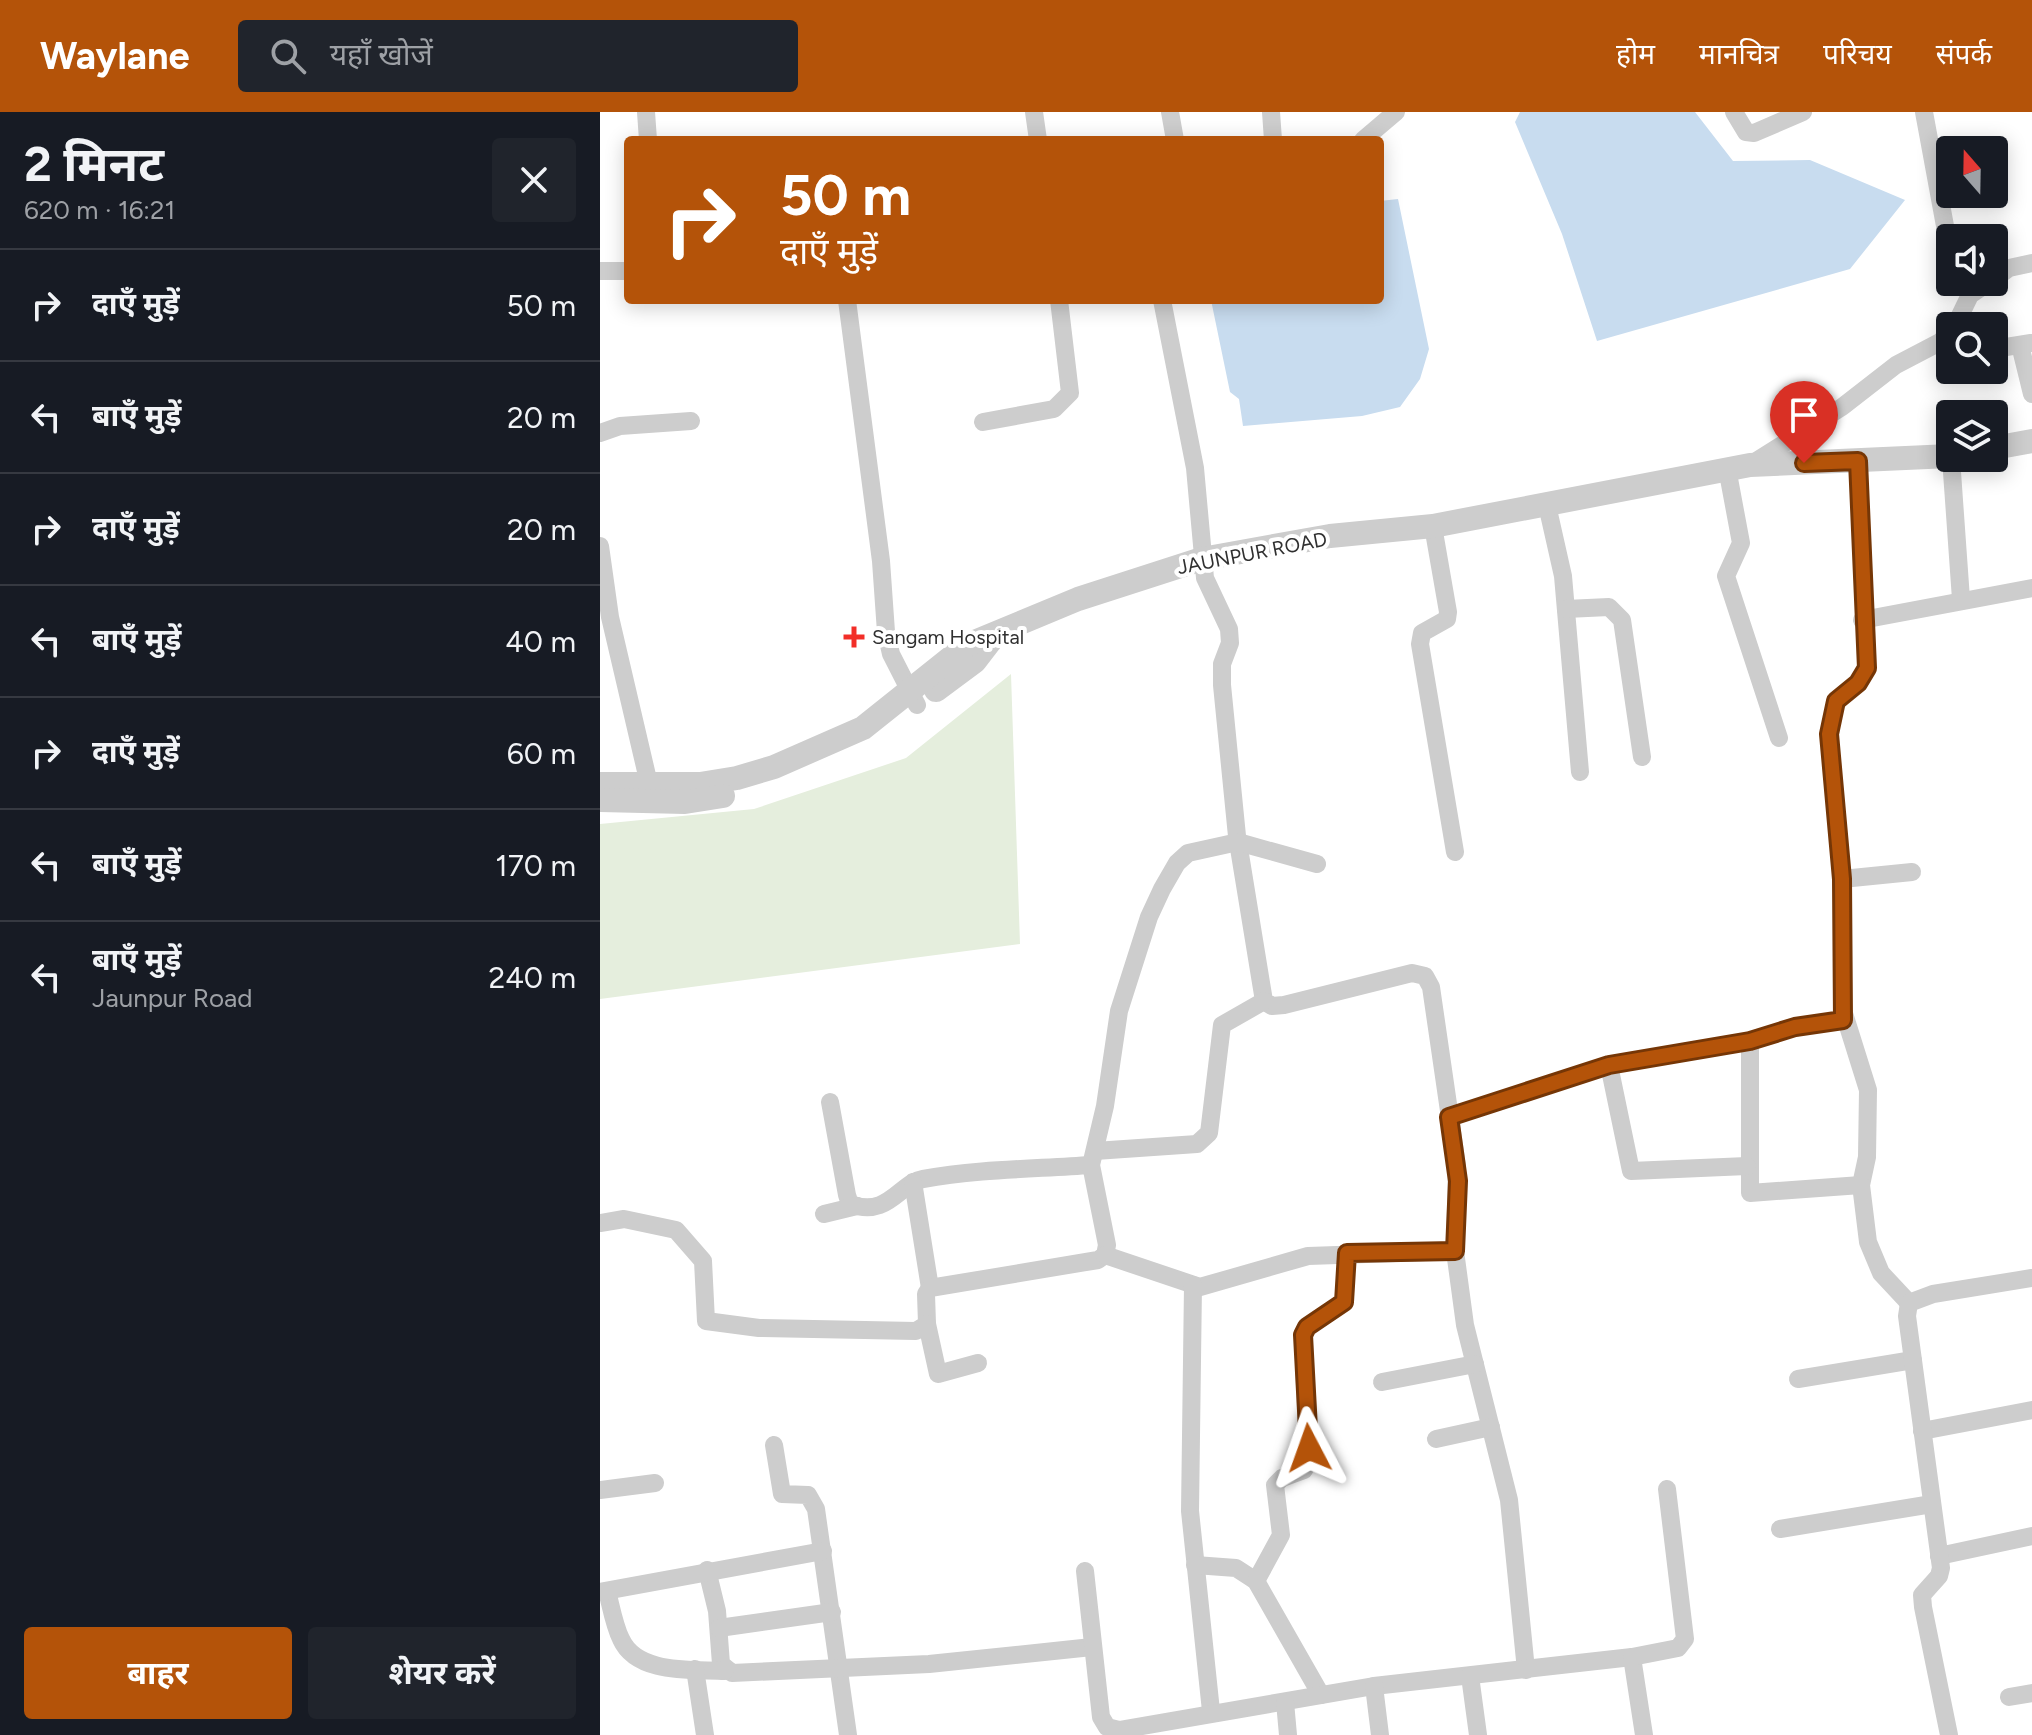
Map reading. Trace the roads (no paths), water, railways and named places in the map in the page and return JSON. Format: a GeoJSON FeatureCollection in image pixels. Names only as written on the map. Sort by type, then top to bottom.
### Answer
{"type":"FeatureCollection","features":[{"type":"Feature","properties":{"kind":"street"},"geometry":{"type":"LineString","coordinates":[[646,112],[648,136]]}},
{"type":"Feature","properties":{"kind":"street"},"geometry":{"type":"LineString","coordinates":[[1034,112],[1037,136]]}},
{"type":"Feature","properties":{"kind":"street"},"geometry":{"type":"LineString","coordinates":[[1170,112],[1174,136]]}},
{"type":"Feature","properties":{"kind":"street"},"geometry":{"type":"LineString","coordinates":[[1271,112],[1273,136]]}},
{"type":"Feature","properties":{"kind":"street"},"geometry":{"type":"LineString","coordinates":[[1368,136],[1396,112]]}},
{"type":"Feature","properties":{"kind":"street"},"geometry":{"type":"LineString","coordinates":[[1734,112],[1746,132],[1754,133],[1803,112]]}},
{"type":"Feature","properties":{"kind":"street"},"geometry":{"type":"LineString","coordinates":[[1924,112],[1945,224]]}},
{"type":"Feature","properties":{"kind":"street"},"geometry":{"type":"LineString","coordinates":[[2008,269],[2032,263]]}},
{"type":"Feature","properties":{"kind":"street"},"geometry":{"type":"LineString","coordinates":[[600,271],[624,271]]}},
{"type":"Feature","properties":{"kind":"street"},"geometry":{"type":"LineString","coordinates":[[848,304],[881,561],[886,632],[891,654],[914,699]]}},
{"type":"Feature","properties":{"kind":"street"},"geometry":{"type":"LineString","coordinates":[[983,422],[1054,409],[1070,393],[1059,304]]}},
{"type":"Feature","properties":{"kind":"street"},"geometry":{"type":"LineString","coordinates":[[1163,304],[1195,468],[1202,559],[1210,592],[1229,629],[1230,643],[1222,664],[1222,685],[1238,842],[1264,1001],[1272,1006],[1284,1005],[1390,976],[1425,976],[1431,987],[1458,1181],[1455,1251],[1465,1325],[1509,1500],[1526,1670]]}},
{"type":"Feature","properties":{"kind":"street"},"geometry":{"type":"LineString","coordinates":[[1779,738],[1726,576],[1741,543],[1739,467],[1842,407],[1896,365],[1936,344]]}},
{"type":"Feature","properties":{"kind":"street"},"geometry":{"type":"LineString","coordinates":[[2026,344],[2032,394]]}},
{"type":"Feature","properties":{"kind":"street"},"geometry":{"type":"LineString","coordinates":[[600,433],[620,426],[691,421]]}},
{"type":"Feature","properties":{"kind":"street"},"geometry":{"type":"LineString","coordinates":[[2008,445],[2032,441]]}},
{"type":"Feature","properties":{"kind":"street","name":"JAUNPUR ROAD"},"geometry":{"type":"LineString","coordinates":[[914,699],[975,661],[995,635],[1078,599],[1202,559],[1330,536],[1433,526],[1739,467],[1936,458]]}},
{"type":"Feature","properties":{"kind":"street"},"geometry":{"type":"LineString","coordinates":[[1858,461],[1862,620],[1867,668],[1858,683],[1836,701],[1829,734],[1842,879],[1843,1020],[1863,1069],[1870,1101],[1867,1157],[1861,1185],[1868,1242],[1881,1273],[1909,1303]]}},
{"type":"Feature","properties":{"kind":"street"},"geometry":{"type":"LineString","coordinates":[[1952,472],[1961,599]]}},
{"type":"Feature","properties":{"kind":"street"},"geometry":{"type":"LineString","coordinates":[[1547,505],[1560,555],[1580,772]]}},
{"type":"Feature","properties":{"kind":"street"},"geometry":{"type":"LineString","coordinates":[[1433,526],[1448,612],[1447,619],[1422,633],[1420,644],[1455,852]]}},
{"type":"Feature","properties":{"kind":"street"},"geometry":{"type":"LineString","coordinates":[[600,546],[610,617],[649,784]]}},
{"type":"Feature","properties":{"kind":"street"},"geometry":{"type":"LineString","coordinates":[[1862,620],[2032,588]]}},
{"type":"Feature","properties":{"kind":"street"},"geometry":{"type":"LineString","coordinates":[[1566,609],[1609,607],[1622,620],[1642,757]]}},
{"type":"Feature","properties":{"kind":"street"},"geometry":{"type":"LineString","coordinates":[[600,784],[700,784],[737,778],[844,739],[914,699]]}},
{"type":"Feature","properties":{"kind":"street"},"geometry":{"type":"LineString","coordinates":[[600,800],[685,802],[777,782],[858,748],[914,699]]}},
{"type":"Feature","properties":{"kind":"street"},"geometry":{"type":"LineString","coordinates":[[1105,1255],[1107,1245],[1093,1158],[1119,1011],[1149,917],[1177,863],[1188,853],[1238,842],[1317,864]]}},
{"type":"Feature","properties":{"kind":"street"},"geometry":{"type":"LineString","coordinates":[[1842,879],[1912,872]]}},
{"type":"Feature","properties":{"kind":"street"},"geometry":{"type":"LineString","coordinates":[[824,1214],[892,1201],[913,1182],[1197,1144],[1209,1133],[1222,1025],[1264,1001]]}},
{"type":"Feature","properties":{"kind":"street"},"geometry":{"type":"LineString","coordinates":[[1449,1117],[1609,1065],[1750,1041],[1795,1027],[1843,1020]]}},
{"type":"Feature","properties":{"kind":"street"},"geometry":{"type":"LineString","coordinates":[[1750,1041],[1748,1189],[1754,1195],[1861,1185]]}},
{"type":"Feature","properties":{"kind":"street"},"geometry":{"type":"LineString","coordinates":[[1609,1065],[1631,1171],[1747,1166]]}},
{"type":"Feature","properties":{"kind":"street"},"geometry":{"type":"LineString","coordinates":[[830,1102],[847,1195],[850,1204],[857,1206]]}},
{"type":"Feature","properties":{"kind":"street"},"geometry":{"type":"LineString","coordinates":[[913,1182],[930,1288],[926,1294],[927,1324],[938,1374],[978,1363]]}},
{"type":"Feature","properties":{"kind":"street"},"geometry":{"type":"LineString","coordinates":[[600,1223],[624,1219],[676,1230],[703,1261],[706,1321],[759,1328],[906,1332],[927,1324]]}},
{"type":"Feature","properties":{"kind":"street"},"geometry":{"type":"LineString","coordinates":[[930,1288],[1084,1265],[1105,1255],[1174,1275],[1193,1285],[1208,1286],[1290,1259],[1347,1253],[1455,1251]]}},
{"type":"Feature","properties":{"kind":"street"},"geometry":{"type":"LineString","coordinates":[[1256,1581],[1281,1535],[1275,1485],[1282,1478],[1304,1470],[1308,1462],[1303,1335],[1307,1327],[1344,1302],[1347,1253]]}},
{"type":"Feature","properties":{"kind":"street"},"geometry":{"type":"LineString","coordinates":[[1909,1303],[1933,1294],[2032,1278]]}},
{"type":"Feature","properties":{"kind":"street"},"geometry":{"type":"LineString","coordinates":[[1193,1285],[1190,1511],[1211,1711]]}},
{"type":"Feature","properties":{"kind":"street"},"geometry":{"type":"LineString","coordinates":[[1909,1303],[1907,1316],[1939,1556],[1939,1576],[1926,1587],[1923,1607],[1949,1735]]}},
{"type":"Feature","properties":{"kind":"street"},"geometry":{"type":"LineString","coordinates":[[1798,1379],[1913,1360]]}},
{"type":"Feature","properties":{"kind":"street"},"geometry":{"type":"LineString","coordinates":[[1382,1382],[1475,1364]]}},
{"type":"Feature","properties":{"kind":"street"},"geometry":{"type":"LineString","coordinates":[[1922,1431],[2032,1410]]}},
{"type":"Feature","properties":{"kind":"street"},"geometry":{"type":"LineString","coordinates":[[1436,1439],[1491,1427]]}},
{"type":"Feature","properties":{"kind":"street"},"geometry":{"type":"LineString","coordinates":[[774,1445],[782,1494],[813,1498],[848,1735]]}},
{"type":"Feature","properties":{"kind":"street"},"geometry":{"type":"LineString","coordinates":[[600,1490],[655,1483]]}},
{"type":"Feature","properties":{"kind":"street"},"geometry":{"type":"LineString","coordinates":[[1085,1571],[1101,1717],[1107,1727],[1119,1730],[1160,1729],[1211,1711],[1374,1686],[1632,1657],[1678,1648],[1685,1639],[1667,1489]]}},
{"type":"Feature","properties":{"kind":"street"},"geometry":{"type":"LineString","coordinates":[[1780,1529],[1932,1504]]}},
{"type":"Feature","properties":{"kind":"street"},"geometry":{"type":"LineString","coordinates":[[1939,1556],[2032,1536]]}},
{"type":"Feature","properties":{"kind":"street"},"geometry":{"type":"LineString","coordinates":[[823,1551],[604,1591],[620,1639],[633,1654],[662,1667],[725,1671],[929,1664],[1092,1647]]}},
{"type":"Feature","properties":{"kind":"street"},"geometry":{"type":"LineString","coordinates":[[1195,1565],[1236,1568],[1256,1581],[1321,1695]]}},
{"type":"Feature","properties":{"kind":"street"},"geometry":{"type":"LineString","coordinates":[[707,1570],[725,1671]]}},
{"type":"Feature","properties":{"kind":"street"},"geometry":{"type":"LineString","coordinates":[[719,1628],[832,1612]]}},
{"type":"Feature","properties":{"kind":"street"},"geometry":{"type":"LineString","coordinates":[[1632,1657],[1644,1735]]}},
{"type":"Feature","properties":{"kind":"street"},"geometry":{"type":"LineString","coordinates":[[695,1669],[705,1735]]}},
{"type":"Feature","properties":{"kind":"street"},"geometry":{"type":"LineString","coordinates":[[1470,1676],[1478,1735]]}},
{"type":"Feature","properties":{"kind":"street"},"geometry":{"type":"LineString","coordinates":[[1374,1686],[1380,1735]]}},
{"type":"Feature","properties":{"kind":"street"},"geometry":{"type":"LineString","coordinates":[[2009,1697],[2032,1693]]}},
{"type":"Feature","properties":{"kind":"street"},"geometry":{"type":"LineString","coordinates":[[1285,1702],[1288,1735]]}},
{"type":"Feature","properties":{"kind":"water"},"geometry":{"type":"Polygon","coordinates":[[[1520,112],[1695,112],[1733,161],[1810,160],[1905,200],[1850,269],[1597,341],[1562,234],[1515,122],[1520,112]]]}},
{"type":"Feature","properties":{"kind":"water"},"geometry":{"type":"Polygon","coordinates":[[[1398,199],[1429,349],[1420,379],[1400,407],[1362,416],[1243,426],[1239,399],[1230,392],[1212,304],[1384,304],[1384,201],[1398,199]]]}},
{"type":"Feature","properties":{"kind":"place","name":"Sangam Hospital"},"geometry":{"type":"Point","coordinates":[854,637]}}]}
